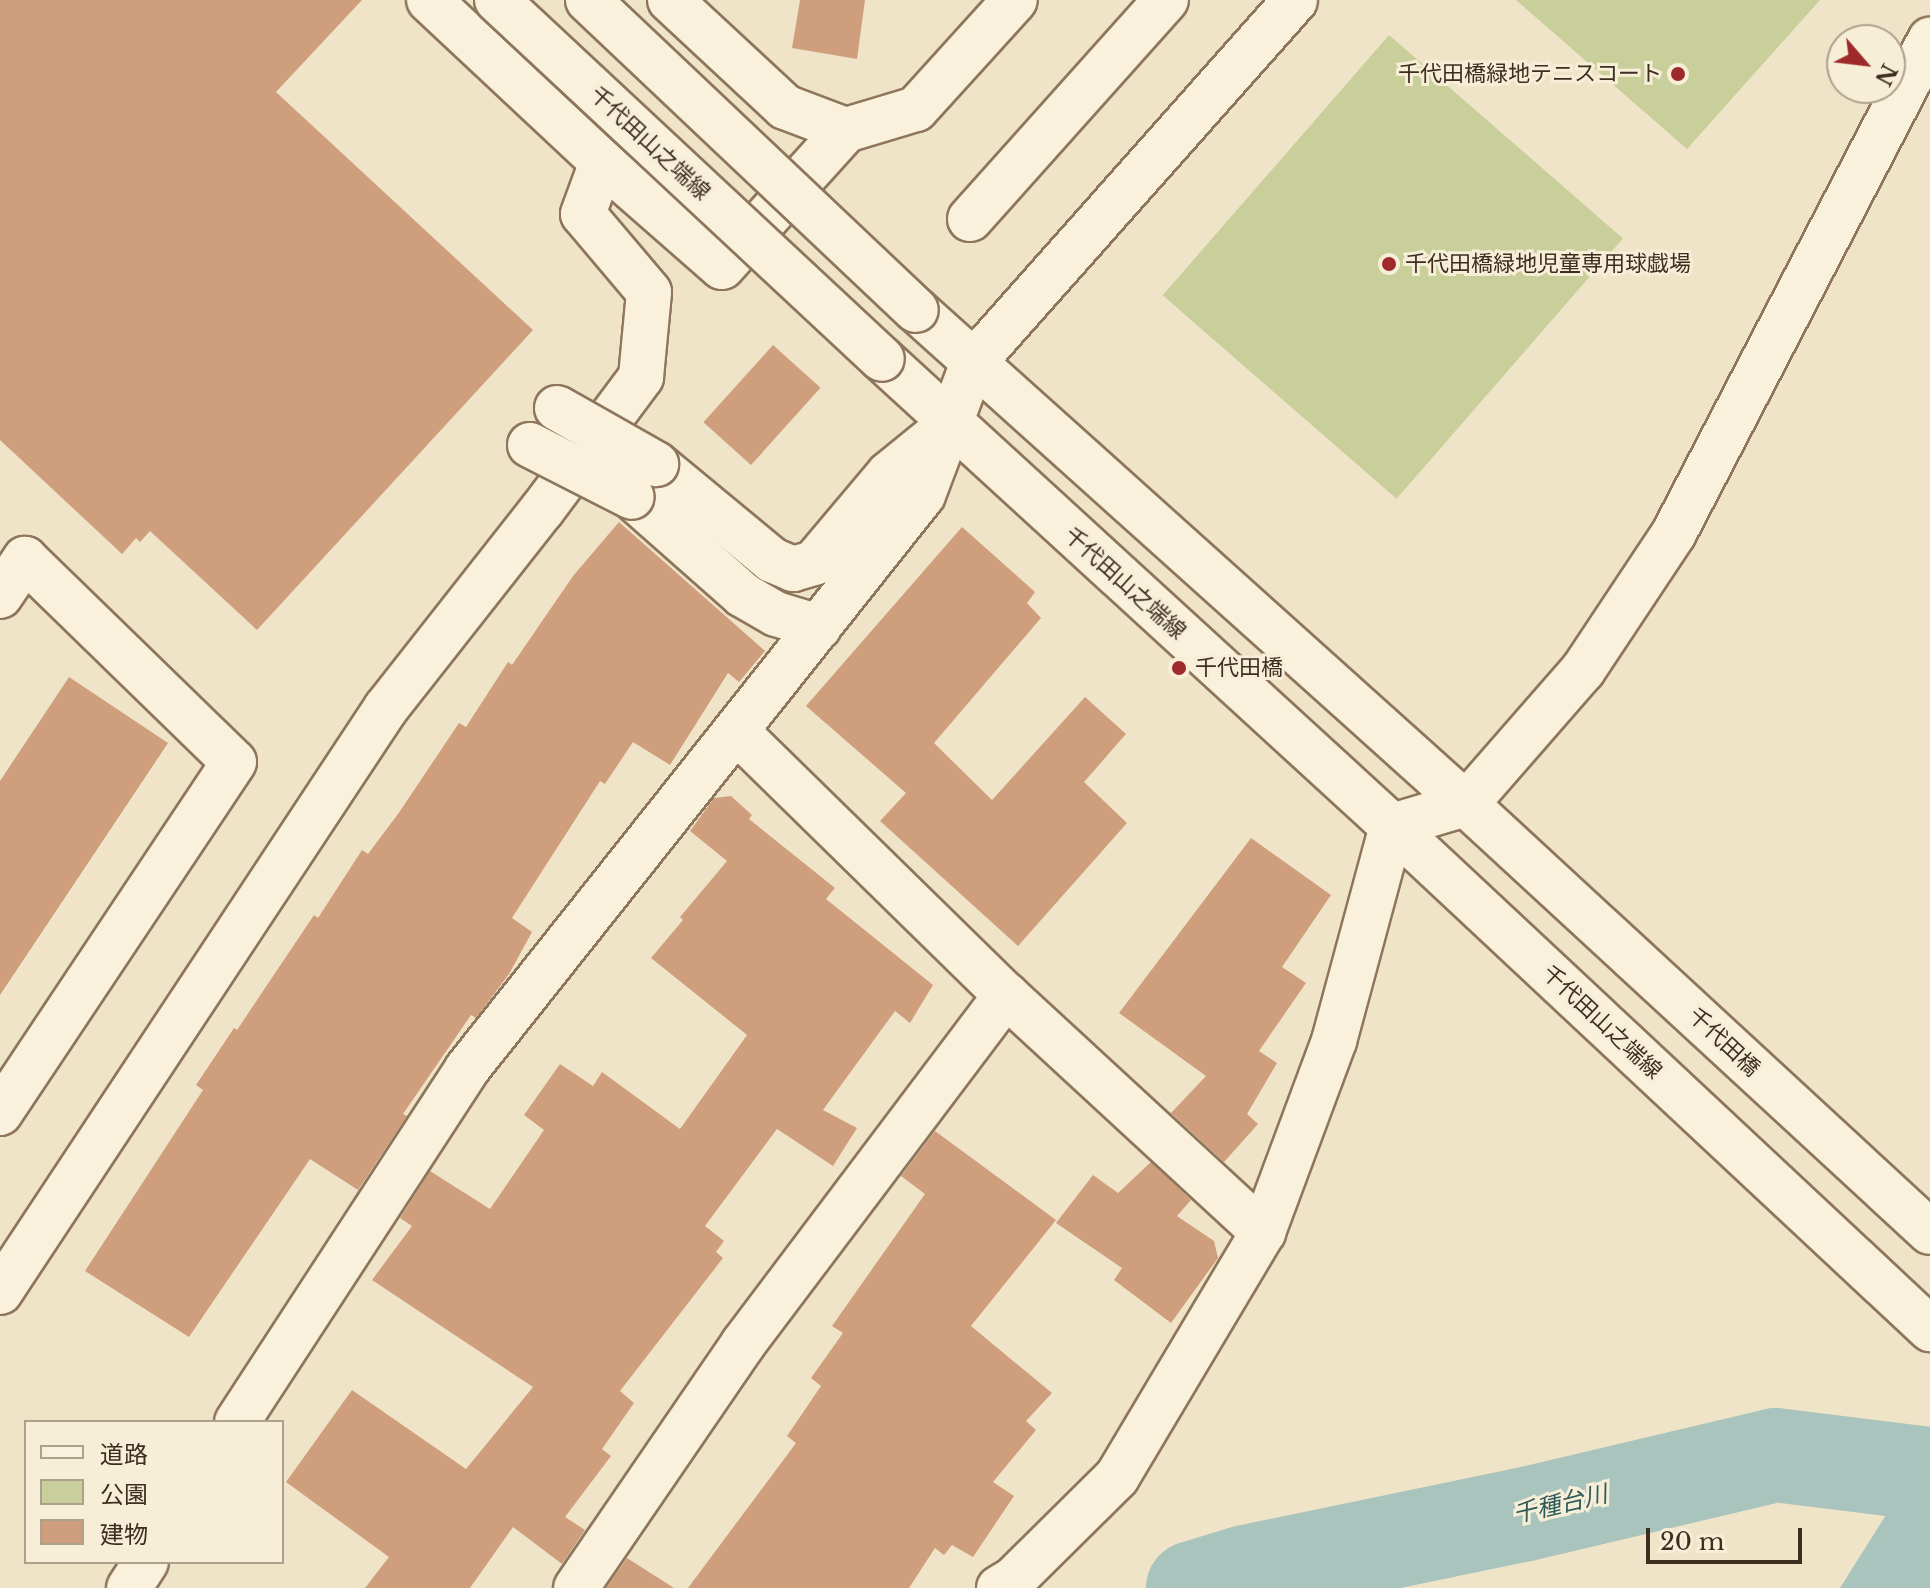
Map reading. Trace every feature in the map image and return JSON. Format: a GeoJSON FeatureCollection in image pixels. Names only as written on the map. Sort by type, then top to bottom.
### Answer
{"type":"FeatureCollection","features":[{"type":"Feature","properties":{"kind":"street"},"geometry":{"type":"LineString","coordinates":[[429,0],[602,162],[722,267],[846,130],[916,109],[1015,0]]}},
{"type":"Feature","properties":{"kind":"street","name":"千代田山之端線"},"geometry":{"type":"LineString","coordinates":[[497,0],[951,424],[1392,826],[1930,1329]]}},
{"type":"Feature","properties":{"kind":"street"},"geometry":{"type":"LineString","coordinates":[[588,0],[973,363],[1466,804]]}},
{"type":"Feature","properties":{"kind":"street"},"geometry":{"type":"LineString","coordinates":[[670,0],[785,107],[846,130]]}},
{"type":"Feature","properties":{"kind":"street"},"geometry":{"type":"LineString","coordinates":[[970,219],[1166,0]]}},
{"type":"Feature","properties":{"kind":"street"},"geometry":{"type":"LineString","coordinates":[[238,1420],[467,1069],[923,495],[973,363],[1295,0]]}},
{"type":"Feature","properties":{"kind":"street"},"geometry":{"type":"LineString","coordinates":[[999,1588],[1014,1579],[1117,1477],[1263,1232],[1334,1041],[1392,826],[1466,804],[1583,670],[1674,533],[1930,40]]}},
{"type":"Feature","properties":{"kind":"street"},"geometry":{"type":"LineString","coordinates":[[0,1292],[386,708],[641,377],[649,292],[583,214],[602,162]]}},
{"type":"Feature","properties":{"kind":"street"},"geometry":{"type":"LineString","coordinates":[[557,408],[644,481],[772,560],[793,569],[814,563],[889,474],[951,424]]}},
{"type":"Feature","properties":{"kind":"street"},"geometry":{"type":"LineString","coordinates":[[530,445],[644,481],[743,595],[776,614],[819,627]]}},
{"type":"Feature","properties":{"kind":"street"},"geometry":{"type":"LineString","coordinates":[[0,596],[12,548],[234,762],[0,1113]]}},
{"type":"Feature","properties":{"kind":"street"},"geometry":{"type":"LineString","coordinates":[[736,731],[1006,995],[1263,1232]]}},
{"type":"Feature","properties":{"kind":"street","name":"千代田橋"},"geometry":{"type":"LineString","coordinates":[[1466,804],[1930,1232]]}},
{"type":"Feature","properties":{"kind":"street"},"geometry":{"type":"LineString","coordinates":[[576,1588],[743,1344],[1006,995]]}},
{"type":"Feature","properties":{"kind":"street"},"geometry":{"type":"LineString","coordinates":[[129,1588],[145,1564]]}},
{"type":"Feature","properties":{"kind":"green space","name":"千代田橋緑地テニスコート"},"geometry":{"type":"Polygon","coordinates":[[[1516,0],[1820,0],[1687,149],[1516,0]]]}},
{"type":"Feature","properties":{"kind":"green space","name":"千代田橋緑地児童専用球戯場"},"geometry":{"type":"Polygon","coordinates":[[[1389,35],[1623,238],[1397,499],[1163,295],[1389,35]]]}},
{"type":"Feature","properties":{"kind":"water"},"geometry":{"type":"Polygon","coordinates":[[[1930,1445],[1930,1588],[1840,1588],[1930,1445]]]}},
{"type":"Feature","properties":{"kind":"building"},"geometry":{"type":"Polygon","coordinates":[[[0,0],[362,0],[276,92],[533,330],[257,630],[150,531],[140,542],[136,538],[122,554],[0,440],[0,0]]]}},
{"type":"Feature","properties":{"kind":"building"},"geometry":{"type":"Polygon","coordinates":[[[800,0],[865,0],[857,59],[792,48],[800,0]]]}},
{"type":"Feature","properties":{"kind":"building"},"geometry":{"type":"Polygon","coordinates":[[[773,345],[821,388],[751,465],[703,422],[773,345]]]}},
{"type":"Feature","properties":{"kind":"building"},"geometry":{"type":"Polygon","coordinates":[[[619,522],[765,651],[739,682],[728,673],[670,765],[633,742],[605,784],[600,781],[512,918],[532,932],[509,974],[476,1018],[471,1015],[403,1114],[407,1116],[358,1190],[310,1159],[189,1337],[85,1271],[203,1090],[196,1085],[314,915],[318,918],[362,850],[368,854],[459,723],[466,727],[508,662],[512,665],[573,576],[619,522]]]}},
{"type":"Feature","properties":{"kind":"building"},"geometry":{"type":"Polygon","coordinates":[[[962,527],[1035,592],[1027,603],[1041,618],[934,743],[992,800],[1085,697],[1126,734],[1084,782],[1127,823],[1018,946],[880,821],[906,793],[806,706],[962,527]]]}},
{"type":"Feature","properties":{"kind":"building"},"geometry":{"type":"Polygon","coordinates":[[[69,677],[168,743],[0,995],[0,781],[69,677]]]}},
{"type":"Feature","properties":{"kind":"building"},"geometry":{"type":"Polygon","coordinates":[[[731,796],[752,815],[749,819],[835,888],[826,899],[933,985],[910,1023],[895,1011],[823,1110],[857,1128],[833,1166],[777,1129],[705,1226],[724,1241],[716,1252],[723,1258],[620,1391],[634,1403],[602,1449],[611,1456],[565,1517],[585,1530],[562,1564],[513,1527],[470,1588],[365,1588],[389,1557],[286,1482],[352,1390],[466,1469],[533,1387],[372,1280],[412,1226],[400,1218],[430,1171],[490,1209],[544,1130],[524,1115],[560,1064],[593,1086],[602,1072],[680,1129],[747,1035],[651,958],[683,920],[680,917],[727,861],[690,831],[714,798],[731,796]]]}},
{"type":"Feature","properties":{"kind":"building"},"geometry":{"type":"Polygon","coordinates":[[[1251,838],[1331,895],[1282,967],[1306,983],[1259,1051],[1277,1063],[1247,1114],[1258,1124],[1224,1162],[1171,1113],[1206,1076],[1119,1013],[1251,838]]]}},
{"type":"Feature","properties":{"kind":"building"},"geometry":{"type":"Polygon","coordinates":[[[935,1131],[1056,1220],[971,1326],[1052,1393],[1026,1421],[1036,1430],[993,1482],[1014,1496],[973,1557],[952,1545],[944,1555],[935,1548],[909,1588],[688,1588],[796,1443],[787,1436],[821,1386],[811,1378],[843,1333],[832,1326],[925,1194],[901,1176],[935,1131]]]}},
{"type":"Feature","properties":{"kind":"building"},"geometry":{"type":"Polygon","coordinates":[[[1151,1162],[1191,1200],[1177,1216],[1214,1241],[1218,1258],[1171,1323],[1114,1280],[1122,1268],[1056,1223],[1093,1175],[1118,1193],[1151,1162]]]}},
{"type":"Feature","properties":{"kind":"building"},"geometry":{"type":"Polygon","coordinates":[[[627,1558],[674,1588],[606,1588],[627,1558]]]}},
{"type":"Feature","properties":{"kind":"waterway","name":"千種台川"},"geometry":{"type":"LineString","coordinates":[[1193,1588],[1246,1572],[1522,1515],[1775,1455],[1930,1474]]}},
{"type":"Feature","properties":{"kind":"place","name":"千代田橋緑地テニスコート"},"geometry":{"type":"Point","coordinates":[1678,74]}},
{"type":"Feature","properties":{"kind":"place","name":"千代田橋緑地児童専用球戯場"},"geometry":{"type":"Point","coordinates":[1389,264]}},
{"type":"Feature","properties":{"kind":"place","name":"千代田橋"},"geometry":{"type":"Point","coordinates":[1179,668]}}]}
